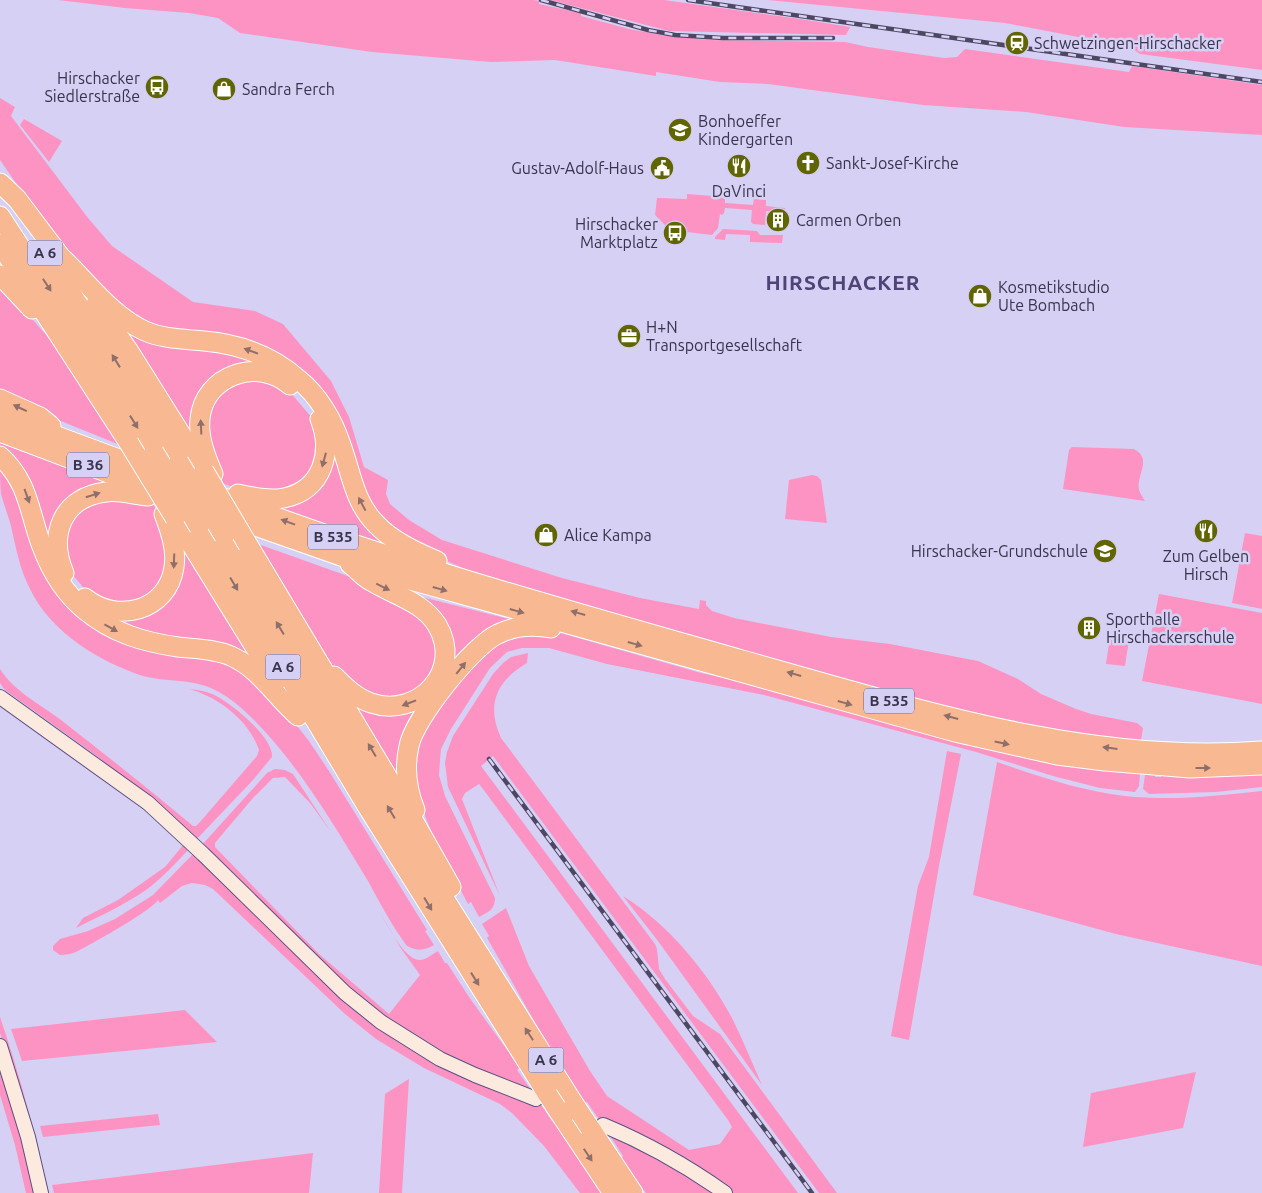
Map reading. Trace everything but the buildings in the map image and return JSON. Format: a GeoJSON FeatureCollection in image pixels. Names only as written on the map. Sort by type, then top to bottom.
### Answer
{"type":"FeatureCollection","features":[{"type":"Feature","properties":{"kind":"highway"},"geometry":{"type":"LineString","coordinates":[[0,185],[17,199],[63,258],[130,353],[205,478],[222,501],[423,838],[462,932]]}},
{"type":"Feature","properties":{"kind":"highway","name":"A 6"},"geometry":{"type":"LineString","coordinates":[[0,185],[95,328],[179,462],[462,932],[542,1097],[596,1126],[633,1193]]}},
{"type":"Feature","properties":{"kind":"highway","name":"A 6"},"geometry":{"type":"LineString","coordinates":[[0,216],[154,452],[367,806],[462,932],[493,962],[517,1015],[613,1193]]}},
{"type":"Feature","properties":{"kind":"highway"},"geometry":{"type":"LineString","coordinates":[[0,244],[129,444],[158,491],[170,516],[174,568],[166,588],[150,604],[132,611],[121,612],[98,607],[80,594],[65,575],[57,553],[58,532],[67,512],[75,504],[91,494],[108,491],[177,498]]}},
{"type":"Feature","properties":{"kind":"highway"},"geometry":{"type":"LineString","coordinates":[[63,258],[108,306],[125,320],[139,328],[160,336],[216,342],[251,350],[270,359],[298,379],[311,391],[329,416],[341,443],[353,486],[363,508],[376,525],[394,539],[447,566],[468,581]]}},
{"type":"Feature","properties":{"kind":"highway"},"geometry":{"type":"LineString","coordinates":[[0,275],[53,334],[67,346]]}},
{"type":"Feature","properties":{"kind":"highway"},"geometry":{"type":"LineString","coordinates":[[248,371],[260,371],[274,375],[299,393],[320,419],[327,443],[324,464],[314,480],[298,493],[276,499],[205,478],[200,419],[204,405],[211,392],[226,378],[248,371]]}},
{"type":"Feature","properties":{"kind":"highway"},"geometry":{"type":"LineString","coordinates":[[0,398],[40,417],[67,440]]}},
{"type":"Feature","properties":{"kind":"highway","name":"B 36"},"geometry":{"type":"LineString","coordinates":[[0,415],[67,440],[205,478]]}},
{"type":"Feature","properties":{"kind":"highway","name":"B 36"},"geometry":{"type":"LineString","coordinates":[[0,432],[177,498]]}},
{"type":"Feature","properties":{"kind":"highway"},"geometry":{"type":"LineString","coordinates":[[0,456],[13,470],[26,493],[40,543],[51,568],[73,599],[109,627],[132,638],[162,645],[203,649],[230,656],[257,673],[298,716],[349,790],[367,806]]}},
{"type":"Feature","properties":{"kind":"highway","name":"B 535"},"geometry":{"type":"LineString","coordinates":[[205,478],[321,534],[468,581],[958,719],[1057,740],[1133,750],[1188,754],[1262,752]]}},
{"type":"Feature","properties":{"kind":"highway","name":"B 535"},"geometry":{"type":"LineString","coordinates":[[177,498],[407,579],[913,722],[1057,754],[1122,763],[1190,768],[1262,766]]}},
{"type":"Feature","properties":{"kind":"highway","name":"A 6"},"geometry":{"type":"LineString","coordinates":[[170,516],[298,716]]}},
{"type":"Feature","properties":{"kind":"highway"},"geometry":{"type":"LineString","coordinates":[[314,655],[357,696],[388,707],[404,705],[424,696],[435,684],[443,666],[445,653],[443,640],[436,625],[427,613],[409,600],[370,581],[344,558]]}},
{"type":"Feature","properties":{"kind":"highway"},"geometry":{"type":"LineString","coordinates":[[423,838],[420,820],[410,795],[407,770],[409,745],[421,718],[467,659],[488,640],[505,631],[516,628],[536,627],[557,630],[571,626]]}},
{"type":"Feature","properties":{"kind":"main road"},"geometry":{"type":"LineString","coordinates":[[1,703],[132,791],[204,854],[345,993],[381,1022],[440,1059],[475,1075],[542,1097]]}},
{"type":"Feature","properties":{"kind":"main road"},"geometry":{"type":"LineString","coordinates":[[0,1046],[28,1137],[41,1193]]}},
{"type":"Feature","properties":{"kind":"main road"},"geometry":{"type":"LineString","coordinates":[[596,1126],[660,1152],[725,1193]]}},
{"type":"Feature","properties":{"kind":"shaded area"},"geometry":{"type":"Polygon","coordinates":[[[58,0],[534,0],[539,1],[539,4],[581,13],[581,16],[629,29],[662,35],[710,40],[845,42],[944,58],[957,57],[965,49],[1129,72],[1132,66],[1262,85],[1262,135],[1124,127],[1026,112],[923,105],[768,84],[720,82],[656,72],[656,76],[555,60],[491,62],[372,52],[240,33],[218,18],[189,13],[58,0]]]}},
{"type":"Feature","properties":{"kind":"shaded area"},"geometry":{"type":"Polygon","coordinates":[[[550,0],[664,0],[850,27],[846,35],[669,31],[550,0]]]}},
{"type":"Feature","properties":{"kind":"shaded area"},"geometry":{"type":"Polygon","coordinates":[[[768,0],[1262,0],[1262,70],[1140,54],[1130,47],[1005,23],[768,0]]]}},
{"type":"Feature","properties":{"kind":"shaded area"},"geometry":{"type":"Polygon","coordinates":[[[0,98],[15,107],[11,116],[88,218],[112,246],[193,302],[255,311],[283,324],[331,381],[349,417],[364,467],[388,480],[386,494],[390,504],[409,520],[442,540],[562,578],[640,598],[699,609],[700,600],[706,601],[706,605],[712,611],[734,618],[831,637],[890,644],[978,661],[1018,679],[1041,694],[1076,709],[1091,714],[1137,723],[1143,728],[1140,746],[1023,728],[644,626],[620,615],[467,570],[431,554],[381,521],[301,373],[143,324],[90,278],[41,219],[0,160],[0,98]]]}},
{"type":"Feature","properties":{"kind":"shaded area"},"geometry":{"type":"Polygon","coordinates":[[[24,119],[62,141],[49,162],[20,125],[24,119]]]}},
{"type":"Feature","properties":{"kind":"shaded area"},"geometry":{"type":"Polygon","coordinates":[[[687,194],[725,197],[725,203],[753,205],[754,199],[766,200],[766,206],[785,208],[785,213],[766,211],[765,225],[753,224],[751,222],[752,210],[725,208],[724,213],[720,214],[718,228],[712,235],[670,230],[655,215],[657,198],[687,199],[687,194]]]}},
{"type":"Feature","properties":{"kind":"shaded area"},"geometry":{"type":"Polygon","coordinates":[[[723,229],[757,231],[760,235],[783,235],[782,243],[750,242],[750,235],[726,234],[725,240],[715,239],[723,229]]]}},
{"type":"Feature","properties":{"kind":"shaded area"},"geometry":{"type":"Polygon","coordinates":[[[0,283],[64,355],[120,445],[41,413],[0,392],[0,283]]]}},
{"type":"Feature","properties":{"kind":"shaded area"},"geometry":{"type":"Polygon","coordinates":[[[110,313],[129,327],[155,339],[236,348],[267,361],[295,380],[317,404],[326,418],[333,432],[353,491],[367,518],[381,534],[406,550],[356,535],[266,503],[291,500],[303,495],[317,482],[324,469],[328,448],[325,427],[316,407],[302,390],[284,376],[264,369],[244,368],[223,376],[206,392],[198,410],[201,454],[110,313]]]}},
{"type":"Feature","properties":{"kind":"shaded area"},"geometry":{"type":"Polygon","coordinates":[[[256,376],[290,392],[312,418],[320,438],[310,476],[288,491],[239,489],[224,484],[209,452],[206,417],[220,390],[256,376]]]}},
{"type":"Feature","properties":{"kind":"shaded area"},"geometry":{"type":"Polygon","coordinates":[[[0,443],[119,488],[100,489],[89,492],[66,507],[55,529],[55,553],[64,576],[79,597],[99,611],[123,615],[149,608],[168,591],[175,576],[178,550],[175,531],[261,671],[238,656],[218,649],[137,636],[106,621],[93,612],[69,588],[50,559],[43,544],[27,490],[12,464],[0,451],[0,443]]]}},
{"type":"Feature","properties":{"kind":"shaded area"},"geometry":{"type":"Polygon","coordinates":[[[1072,447],[1134,449],[1140,453],[1143,462],[1139,490],[1145,501],[1063,489],[1069,450],[1072,447]]]}},
{"type":"Feature","properties":{"kind":"shaded area"},"geometry":{"type":"Polygon","coordinates":[[[0,464],[4,468],[70,605],[200,655],[237,666],[290,717],[329,771],[427,930],[425,931],[434,945],[420,950],[407,946],[315,796],[269,736],[238,705],[223,694],[206,686],[143,676],[110,663],[79,644],[51,620],[31,591],[21,567],[1,494],[0,464]]]}},
{"type":"Feature","properties":{"kind":"shaded area"},"geometry":{"type":"Polygon","coordinates":[[[812,475],[817,476],[821,480],[827,523],[785,519],[789,480],[812,475]]]}},
{"type":"Feature","properties":{"kind":"shaded area"},"geometry":{"type":"Polygon","coordinates":[[[95,499],[137,500],[154,505],[163,527],[168,570],[152,595],[117,606],[88,593],[72,574],[63,548],[72,516],[95,499]]]}},
{"type":"Feature","properties":{"kind":"shaded area"},"geometry":{"type":"Polygon","coordinates":[[[1245,533],[1262,536],[1262,609],[1232,603],[1245,533]]]}},
{"type":"Feature","properties":{"kind":"shaded area"},"geometry":{"type":"Polygon","coordinates":[[[258,544],[345,575],[407,606],[434,632],[437,670],[408,698],[369,696],[334,669],[327,661],[258,544]]]}},
{"type":"Feature","properties":{"kind":"shaded area"},"geometry":{"type":"Polygon","coordinates":[[[406,593],[525,623],[518,624],[423,710],[408,798],[345,691],[397,710],[448,658],[406,593]]]}},
{"type":"Feature","properties":{"kind":"shaded area"},"geometry":{"type":"Polygon","coordinates":[[[1159,594],[1262,613],[1262,704],[1142,681],[1159,594]]]}},
{"type":"Feature","properties":{"kind":"shaded area"},"geometry":{"type":"Polygon","coordinates":[[[557,632],[701,673],[1155,771],[1155,777],[1161,777],[1162,772],[1262,770],[1262,787],[1216,792],[1149,794],[1143,789],[1145,775],[1140,774],[1139,786],[1135,792],[1100,788],[1053,776],[976,752],[764,695],[607,664],[549,648],[522,648],[507,652],[490,668],[451,729],[441,749],[439,775],[445,796],[495,898],[492,908],[479,917],[471,902],[468,904],[435,841],[422,808],[414,781],[417,738],[472,663],[503,638],[557,632]]]}},
{"type":"Feature","properties":{"kind":"shaded area"},"geometry":{"type":"Polygon","coordinates":[[[1110,637],[1129,640],[1125,666],[1106,664],[1110,637]]]}},
{"type":"Feature","properties":{"kind":"shaded area"},"geometry":{"type":"Polygon","coordinates":[[[528,653],[527,663],[508,678],[501,686],[497,695],[494,715],[501,738],[655,944],[659,969],[665,979],[693,1016],[720,1034],[837,1193],[819,1193],[493,756],[481,766],[798,1193],[733,1193],[644,1139],[598,1118],[587,1102],[585,1103],[534,1022],[487,938],[489,936],[482,924],[506,908],[529,966],[590,1071],[607,1096],[689,1150],[720,1144],[732,1127],[479,784],[465,793],[462,799],[500,896],[448,787],[445,763],[453,736],[493,674],[511,657],[528,653]]]}},
{"type":"Feature","properties":{"kind":"shaded area"},"geometry":{"type":"Polygon","coordinates":[[[0,669],[20,691],[78,733],[193,826],[200,822],[257,756],[259,750],[248,729],[231,711],[211,698],[189,689],[212,694],[239,712],[266,740],[271,749],[272,757],[253,780],[195,841],[114,774],[101,759],[5,690],[0,683],[0,669]]]}},
{"type":"Feature","properties":{"kind":"shaded area"},"geometry":{"type":"Polygon","coordinates":[[[947,751],[961,754],[939,866],[909,1040],[891,1036],[918,886],[929,857],[947,751]]]}},
{"type":"Feature","properties":{"kind":"shaded area"},"geometry":{"type":"Polygon","coordinates":[[[997,762],[1076,787],[1125,796],[1177,798],[1262,791],[1262,966],[1116,934],[973,895],[997,762]]]}},
{"type":"Feature","properties":{"kind":"shaded area"},"geometry":{"type":"Polygon","coordinates":[[[275,769],[285,770],[293,774],[331,832],[310,803],[285,777],[273,778],[253,798],[215,843],[215,847],[319,954],[389,1014],[420,975],[393,935],[402,948],[414,959],[424,959],[438,951],[520,1068],[517,1070],[531,1090],[528,1091],[449,1058],[361,1001],[201,846],[267,773],[275,769]]]}},
{"type":"Feature","properties":{"kind":"shaded area"},"geometry":{"type":"Polygon","coordinates":[[[184,844],[189,849],[163,876],[146,890],[76,928],[83,918],[118,900],[165,867],[184,844]]]}},
{"type":"Feature","properties":{"kind":"shaded area"},"geometry":{"type":"Polygon","coordinates":[[[195,852],[319,974],[484,1083],[541,1105],[552,1121],[554,1120],[603,1193],[580,1193],[544,1146],[512,1113],[500,1104],[424,1068],[376,1039],[345,1014],[213,889],[205,885],[192,883],[182,886],[160,903],[158,900],[133,919],[76,952],[60,955],[53,950],[53,946],[60,939],[88,931],[115,919],[153,895],[195,852]]]}},
{"type":"Feature","properties":{"kind":"shaded area"},"geometry":{"type":"Polygon","coordinates":[[[623,896],[656,920],[685,950],[711,983],[732,1018],[762,1085],[658,941],[623,896]]]}},
{"type":"Feature","properties":{"kind":"shaded area"},"geometry":{"type":"Polygon","coordinates":[[[185,1010],[217,1042],[22,1061],[11,1029],[185,1010]]]}},
{"type":"Feature","properties":{"kind":"shaded area"},"geometry":{"type":"Polygon","coordinates":[[[0,1017],[27,1105],[49,1193],[46,1193],[0,1033],[0,1017]]]}},
{"type":"Feature","properties":{"kind":"shaded area"},"geometry":{"type":"Polygon","coordinates":[[[0,1068],[37,1193],[26,1193],[15,1145],[0,1095],[0,1068]]]}},
{"type":"Feature","properties":{"kind":"shaded area"},"geometry":{"type":"Polygon","coordinates":[[[1196,1072],[1183,1128],[1083,1147],[1091,1093],[1196,1072]]]}},
{"type":"Feature","properties":{"kind":"shaded area"},"geometry":{"type":"Polygon","coordinates":[[[409,1079],[402,1193],[379,1193],[385,1094],[409,1079]]]}},
{"type":"Feature","properties":{"kind":"shaded area"},"geometry":{"type":"Polygon","coordinates":[[[158,1114],[160,1125],[43,1137],[40,1126],[158,1114]]]}},
{"type":"Feature","properties":{"kind":"shaded area"},"geometry":{"type":"Polygon","coordinates":[[[607,1131],[718,1193],[646,1193],[621,1158],[623,1156],[607,1131]]]}},
{"type":"Feature","properties":{"kind":"shaded area"},"geometry":{"type":"Polygon","coordinates":[[[313,1153],[309,1193],[54,1193],[52,1185],[313,1153]]]}},
{"type":"Feature","properties":{"kind":"railway"},"geometry":{"type":"LineString","coordinates":[[541,0],[648,30],[675,35],[723,38],[833,38]]}},
{"type":"Feature","properties":{"kind":"railway"},"geometry":{"type":"LineString","coordinates":[[688,0],[1262,82]]}},
{"type":"Feature","properties":{"kind":"railway"},"geometry":{"type":"LineString","coordinates":[[489,759],[812,1193]]}},
{"type":"Feature","properties":{"kind":"place","name":"Schwetzingen-Hirschacker"},"geometry":{"type":"Point","coordinates":[1017,43]}},
{"type":"Feature","properties":{"kind":"place","name":"Hirschacker Siedlerstraße"},"geometry":{"type":"Point","coordinates":[157,87]}},
{"type":"Feature","properties":{"kind":"place","name":"Sandra Ferch"},"geometry":{"type":"Point","coordinates":[224,89]}},
{"type":"Feature","properties":{"kind":"place","name":"Bonhoeffer Kindergarten"},"geometry":{"type":"Point","coordinates":[680,130]}},
{"type":"Feature","properties":{"kind":"place","name":"Sankt-Josef-Kirche"},"geometry":{"type":"Point","coordinates":[808,163]}},
{"type":"Feature","properties":{"kind":"place","name":"DaVinci"},"geometry":{"type":"Point","coordinates":[739,166]}},
{"type":"Feature","properties":{"kind":"place","name":"Gustav-Adolf-Haus"},"geometry":{"type":"Point","coordinates":[662,168]}},
{"type":"Feature","properties":{"kind":"place","name":"Carmen Orben"},"geometry":{"type":"Point","coordinates":[778,220]}},
{"type":"Feature","properties":{"kind":"place","name":"Hirschacker Marktplatz"},"geometry":{"type":"Point","coordinates":[675,233]}},
{"type":"Feature","properties":{"kind":"place","name":"Kosmetikstudio Ute Bombach"},"geometry":{"type":"Point","coordinates":[980,296]}},
{"type":"Feature","properties":{"kind":"place","name":"H+N Transportgesellschaft"},"geometry":{"type":"Point","coordinates":[629,336]}},
{"type":"Feature","properties":{"kind":"place","name":"Zum Gelben Hirsch"},"geometry":{"type":"Point","coordinates":[1206,531]}},
{"type":"Feature","properties":{"kind":"place","name":"Alice Kampa"},"geometry":{"type":"Point","coordinates":[546,535]}},
{"type":"Feature","properties":{"kind":"place","name":"Hirschacker-Grundschule"},"geometry":{"type":"Point","coordinates":[1105,551]}},
{"type":"Feature","properties":{"kind":"place","name":"Sporthalle Hirschackerschule"},"geometry":{"type":"Point","coordinates":[1089,628]}},
{"type":"Feature","properties":{"kind":"district","name":"HIRSCHACKER"},"geometry":{"type":"Point","coordinates":[843,283]}}]}
